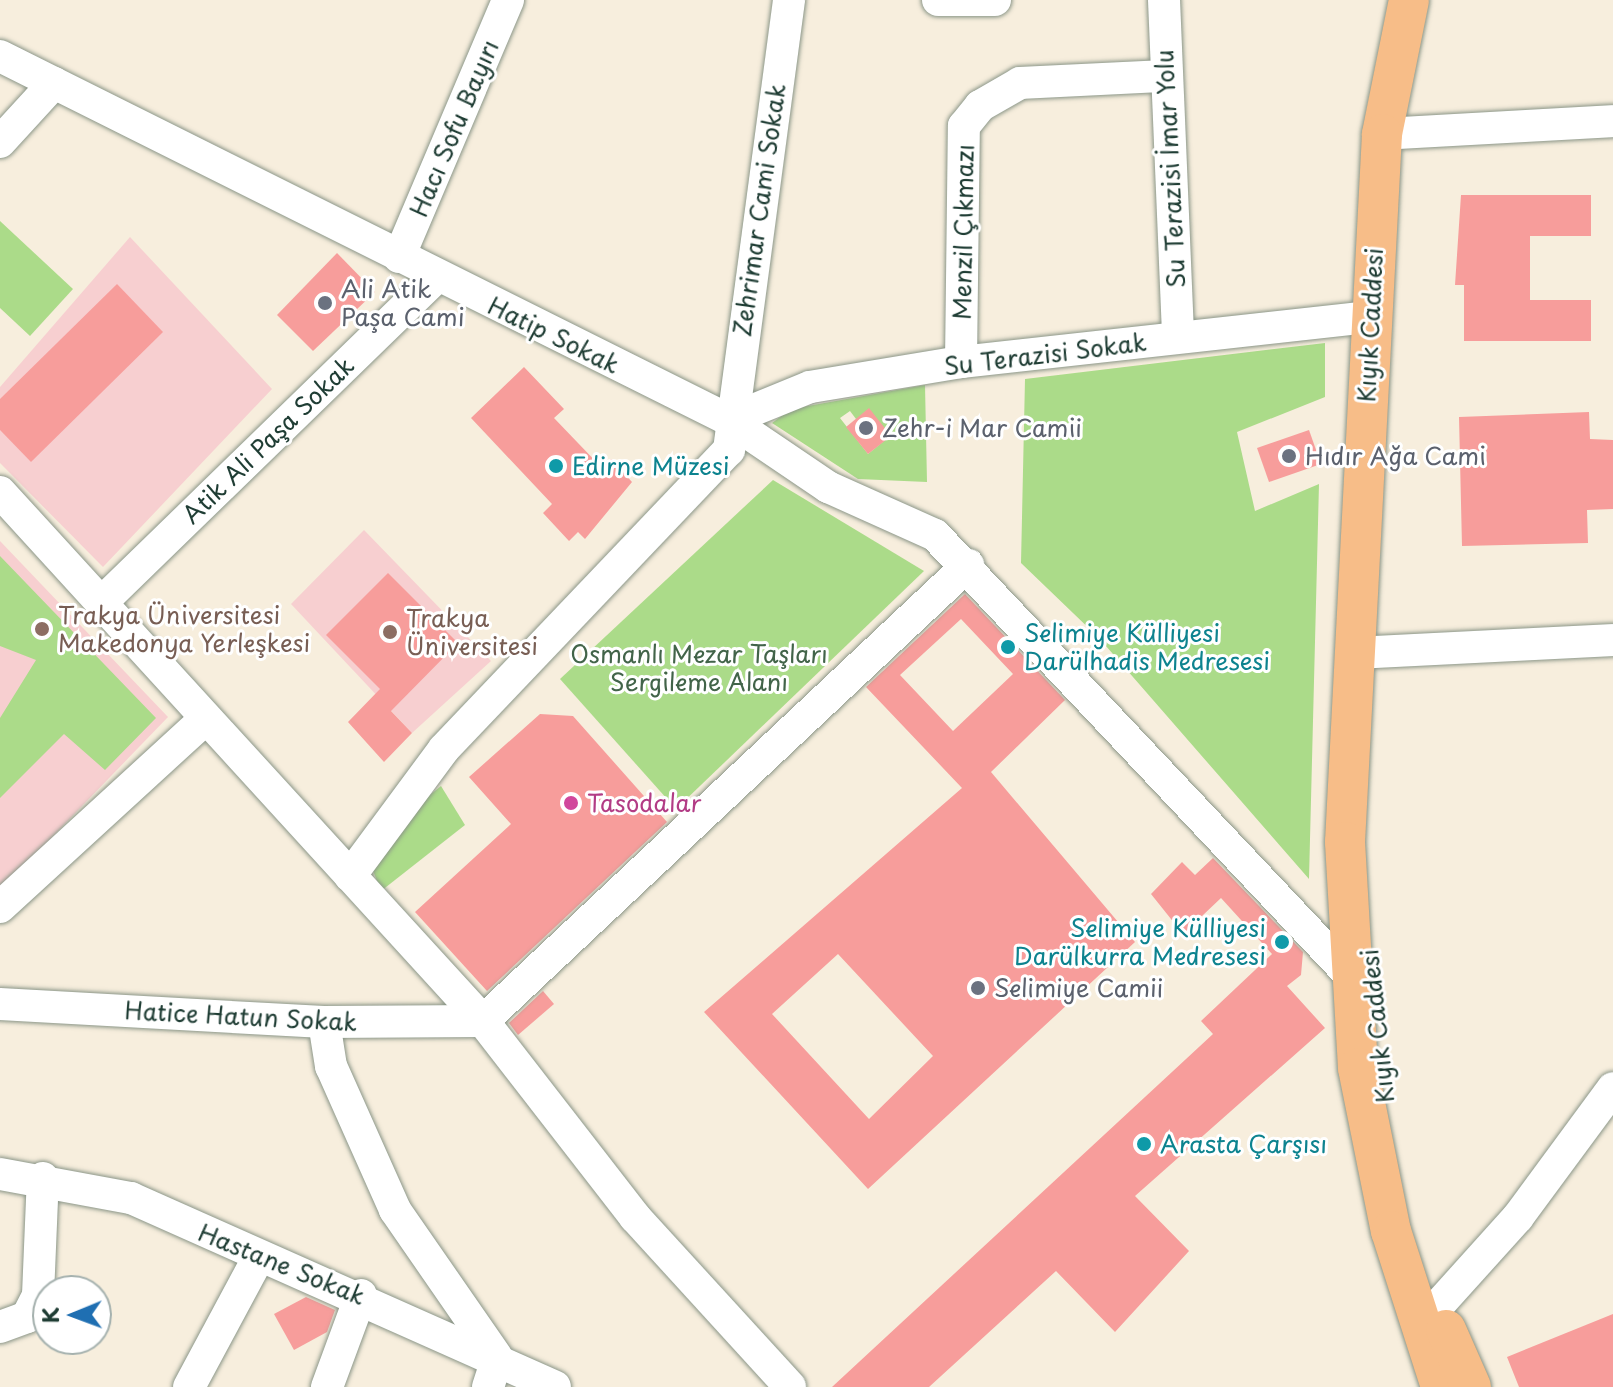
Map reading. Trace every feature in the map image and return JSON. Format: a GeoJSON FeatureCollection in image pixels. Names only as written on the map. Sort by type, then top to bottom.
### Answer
{"type":"FeatureCollection","features":[{"type":"Feature","properties":{"kind":"main road","name":"Kıyık Caddesi"},"geometry":{"type":"LineString","coordinates":[[1409,0],[1382,134],[1368,317],[1356,653],[1345,842],[1349,974],[1358,1068],[1426,1313],[1471,1387]]}},
{"type":"Feature","properties":{"kind":"main road","name":"Kıyık Caddesi"},"geometry":{"type":"LineString","coordinates":[[1356,653],[1365,686],[1370,1013],[1379,1082],[1441,1387]]}},
{"type":"Feature","properties":{"kind":"street","name":"Hacı Sofu Bayırı"},"geometry":{"type":"LineString","coordinates":[[399,257],[508,0]]}},
{"type":"Feature","properties":{"kind":"street","name":"Zehrimar Cami Sokak"},"geometry":{"type":"LineString","coordinates":[[350,876],[444,749],[729,450],[729,420],[789,0]]}},
{"type":"Feature","properties":{"kind":"street"},"geometry":{"type":"LineString","coordinates":[[938,0],[995,0]]}},
{"type":"Feature","properties":{"kind":"street","name":"Su Terazisi İmar Yolu"},"geometry":{"type":"LineString","coordinates":[[1164,0],[1178,337]]}},
{"type":"Feature","properties":{"kind":"street","name":"Hatip Sokak"},"geometry":{"type":"LineString","coordinates":[[0,56],[436,277],[729,420],[828,487],[935,535],[968,565],[1349,974]]}},
{"type":"Feature","properties":{"kind":"street","name":"Menzil Çıkmazı"},"geometry":{"type":"LineString","coordinates":[[961,362],[964,126],[980,106],[1020,83],[1165,76]]}},
{"type":"Feature","properties":{"kind":"street"},"geometry":{"type":"LineString","coordinates":[[0,142],[54,83]]}},
{"type":"Feature","properties":{"kind":"street"},"geometry":{"type":"LineString","coordinates":[[1382,134],[1613,121]]}},
{"type":"Feature","properties":{"kind":"street","name":"Atik Ali Paşa Sokak"},"geometry":{"type":"LineString","coordinates":[[101,603],[436,277]]}},
{"type":"Feature","properties":{"kind":"street","name":"Su Terazisi Sokak"},"geometry":{"type":"LineString","coordinates":[[729,420],[810,387],[961,362],[1368,317]]}},
{"type":"Feature","properties":{"kind":"street"},"geometry":{"type":"LineString","coordinates":[[0,492],[204,720],[483,1021],[635,1217],[790,1387]]}},
{"type":"Feature","properties":{"kind":"street"},"geometry":{"type":"LineString","coordinates":[[483,1021],[968,565]]}},
{"type":"Feature","properties":{"kind":"street"},"geometry":{"type":"LineString","coordinates":[[1356,653],[1613,640]]}},
{"type":"Feature","properties":{"kind":"street"},"geometry":{"type":"LineString","coordinates":[[0,907],[204,720]]}},
{"type":"Feature","properties":{"kind":"street","name":"Hatice Hatun Sokak"},"geometry":{"type":"LineString","coordinates":[[0,1004],[324,1022],[483,1021]]}},
{"type":"Feature","properties":{"kind":"street"},"geometry":{"type":"LineString","coordinates":[[324,1022],[331,1066],[395,1210],[493,1373]]}},
{"type":"Feature","properties":{"kind":"street"},"geometry":{"type":"LineString","coordinates":[[1426,1313],[1518,1217],[1613,1088]]}},
{"type":"Feature","properties":{"kind":"street","name":"Hastane Sokak"},"geometry":{"type":"LineString","coordinates":[[0,1174],[43,1178],[131,1198],[257,1260],[361,1295],[493,1373],[555,1387]]}},
{"type":"Feature","properties":{"kind":"street"},"geometry":{"type":"LineString","coordinates":[[0,1327],[27,1317],[38,1295],[43,1178]]}},
{"type":"Feature","properties":{"kind":"street"},"geometry":{"type":"LineString","coordinates":[[189,1387],[257,1260]]}},
{"type":"Feature","properties":{"kind":"street"},"geometry":{"type":"LineString","coordinates":[[327,1387],[361,1295]]}},
{"type":"Feature","properties":{"kind":"shaded area"},"geometry":{"type":"Polygon","coordinates":[[[130,237],[272,389],[103,567],[0,463],[0,387],[130,237]]]}},
{"type":"Feature","properties":{"kind":"shaded area","name":"Trakya Üniversitesi"},"geometry":{"type":"Polygon","coordinates":[[[364,530],[491,661],[412,733],[291,604],[364,530]]]}},
{"type":"Feature","properties":{"kind":"shaded area","name":"Trakya Üniversitesi Makedonya Yerleşkesi"},"geometry":{"type":"Polygon","coordinates":[[[0,541],[168,717],[0,891],[0,541]]]}},
{"type":"Feature","properties":{"kind":"green space"},"geometry":{"type":"Polygon","coordinates":[[[0,221],[73,289],[30,336],[0,308],[0,221]]]}},
{"type":"Feature","properties":{"kind":"green space"},"geometry":{"type":"Polygon","coordinates":[[[1325,343],[1325,397],[1237,432],[1255,511],[1319,484],[1309,879],[1099,638],[1021,563],[1025,379],[1325,343]]]}},
{"type":"Feature","properties":{"kind":"green space"},"geometry":{"type":"Polygon","coordinates":[[[925,385],[927,482],[858,479],[772,423],[791,409],[925,385]],[[850,411],[840,418],[868,454],[890,436],[856,419],[850,411]]]}},
{"type":"Feature","properties":{"kind":"green space","name":"Osmanlı Mezar Taşları Sergileme Alanı"},"geometry":{"type":"Polygon","coordinates":[[[773,480],[924,571],[676,809],[560,679],[773,480]]]}},
{"type":"Feature","properties":{"kind":"green space"},"geometry":{"type":"Polygon","coordinates":[[[0,556],[156,718],[105,770],[64,734],[0,798],[0,718],[36,660],[0,646],[0,556]]]}},
{"type":"Feature","properties":{"kind":"green space"},"geometry":{"type":"Polygon","coordinates":[[[441,786],[465,825],[381,891],[364,848],[441,786]]]}},
{"type":"Feature","properties":{"kind":"building"},"geometry":{"type":"Polygon","coordinates":[[[1461,195],[1591,195],[1591,236],[1530,236],[1530,300],[1591,300],[1591,341],[1464,341],[1464,285],[1455,285],[1461,195]]]}},
{"type":"Feature","properties":{"kind":"building","name":"Ali Atik Paşa Cami"},"geometry":{"type":"Polygon","coordinates":[[[337,253],[375,292],[313,351],[277,315],[337,253]]]}},
{"type":"Feature","properties":{"kind":"building"},"geometry":{"type":"Polygon","coordinates":[[[117,284],[163,332],[31,462],[0,430],[0,399],[117,284]]]}},
{"type":"Feature","properties":{"kind":"building"},"geometry":{"type":"Polygon","coordinates":[[[524,367],[564,409],[554,418],[602,468],[611,459],[632,482],[585,539],[578,532],[569,541],[543,513],[552,504],[471,418],[524,367]]]}},
{"type":"Feature","properties":{"kind":"building","name":"Zehr-i Mar Camii"},"geometry":{"type":"Polygon","coordinates":[[[869,408],[891,436],[868,454],[846,427],[869,408]]]}},
{"type":"Feature","properties":{"kind":"building"},"geometry":{"type":"Polygon","coordinates":[[[1589,412],[1590,439],[1613,440],[1613,509],[1587,510],[1588,543],[1462,546],[1459,417],[1589,412]]]}},
{"type":"Feature","properties":{"kind":"building","name":"Hıdır Ağa Cami"},"geometry":{"type":"Polygon","coordinates":[[[1309,430],[1321,464],[1269,482],[1257,448],[1309,430]]]}},
{"type":"Feature","properties":{"kind":"building"},"geometry":{"type":"Polygon","coordinates":[[[388,573],[458,643],[391,711],[412,733],[384,762],[348,722],[380,689],[326,635],[388,573]]]}},
{"type":"Feature","properties":{"kind":"building","name":"Selimiye Camii"},"geometry":{"type":"Polygon","coordinates":[[[965,594],[1065,700],[991,772],[1135,942],[868,1189],[704,1012],[962,788],[866,687],[965,594]],[[961,619],[900,675],[953,731],[1013,674],[961,619]],[[838,954],[772,1014],[869,1119],[933,1056],[838,954]]]}},
{"type":"Feature","properties":{"kind":"building"},"geometry":{"type":"Polygon","coordinates":[[[540,714],[573,716],[667,822],[487,991],[415,912],[511,824],[469,777],[540,714]]]}},
{"type":"Feature","properties":{"kind":"building","name":"Arasta Çarşısı"},"geometry":{"type":"Polygon","coordinates":[[[1213,858],[1303,952],[1301,975],[1287,986],[1325,1028],[1135,1196],[1189,1251],[1115,1332],[1056,1271],[929,1387],[832,1387],[1213,1034],[1201,1021],[1272,954],[1221,898],[1183,934],[1151,894],[1182,862],[1195,875],[1213,858]]]}},
{"type":"Feature","properties":{"kind":"building"},"geometry":{"type":"Polygon","coordinates":[[[543,991],[554,1004],[518,1035],[509,1023],[543,991]]]}},
{"type":"Feature","properties":{"kind":"building"},"geometry":{"type":"Polygon","coordinates":[[[306,1297],[335,1310],[327,1332],[294,1350],[274,1314],[306,1297]]]}},
{"type":"Feature","properties":{"kind":"building"},"geometry":{"type":"Polygon","coordinates":[[[1613,1314],[1613,1387],[1519,1387],[1507,1357],[1613,1314]]]}},
{"type":"Feature","properties":{"kind":"place","name":"Ali Atik Paşa Cami"},"geometry":{"type":"Point","coordinates":[325,303]}},
{"type":"Feature","properties":{"kind":"place","name":"Zehr-i Mar Camii"},"geometry":{"type":"Point","coordinates":[866,428]}},
{"type":"Feature","properties":{"kind":"place","name":"Hıdır Ağa Cami"},"geometry":{"type":"Point","coordinates":[1289,456]}},
{"type":"Feature","properties":{"kind":"place","name":"Edirne Müzesi"},"geometry":{"type":"Point","coordinates":[556,466]}},
{"type":"Feature","properties":{"kind":"place","name":"Trakya Üniversitesi Makedonya Yerleşkesi"},"geometry":{"type":"Point","coordinates":[42,629]}},
{"type":"Feature","properties":{"kind":"place","name":"Trakya Üniversitesi"},"geometry":{"type":"Point","coordinates":[390,632]}},
{"type":"Feature","properties":{"kind":"place","name":"Selimiye Külliyesi Darülhadis Medresesi"},"geometry":{"type":"Point","coordinates":[1008,647]}},
{"type":"Feature","properties":{"kind":"place","name":"Tasodalar"},"geometry":{"type":"Point","coordinates":[571,803]}},
{"type":"Feature","properties":{"kind":"place","name":"Selimiye Külliyesi Darülkurra Medresesi"},"geometry":{"type":"Point","coordinates":[1282,942]}},
{"type":"Feature","properties":{"kind":"place","name":"Selimiye Camii"},"geometry":{"type":"Point","coordinates":[978,988]}},
{"type":"Feature","properties":{"kind":"place","name":"Arasta Çarşısı"},"geometry":{"type":"Point","coordinates":[1144,1144]}}]}
